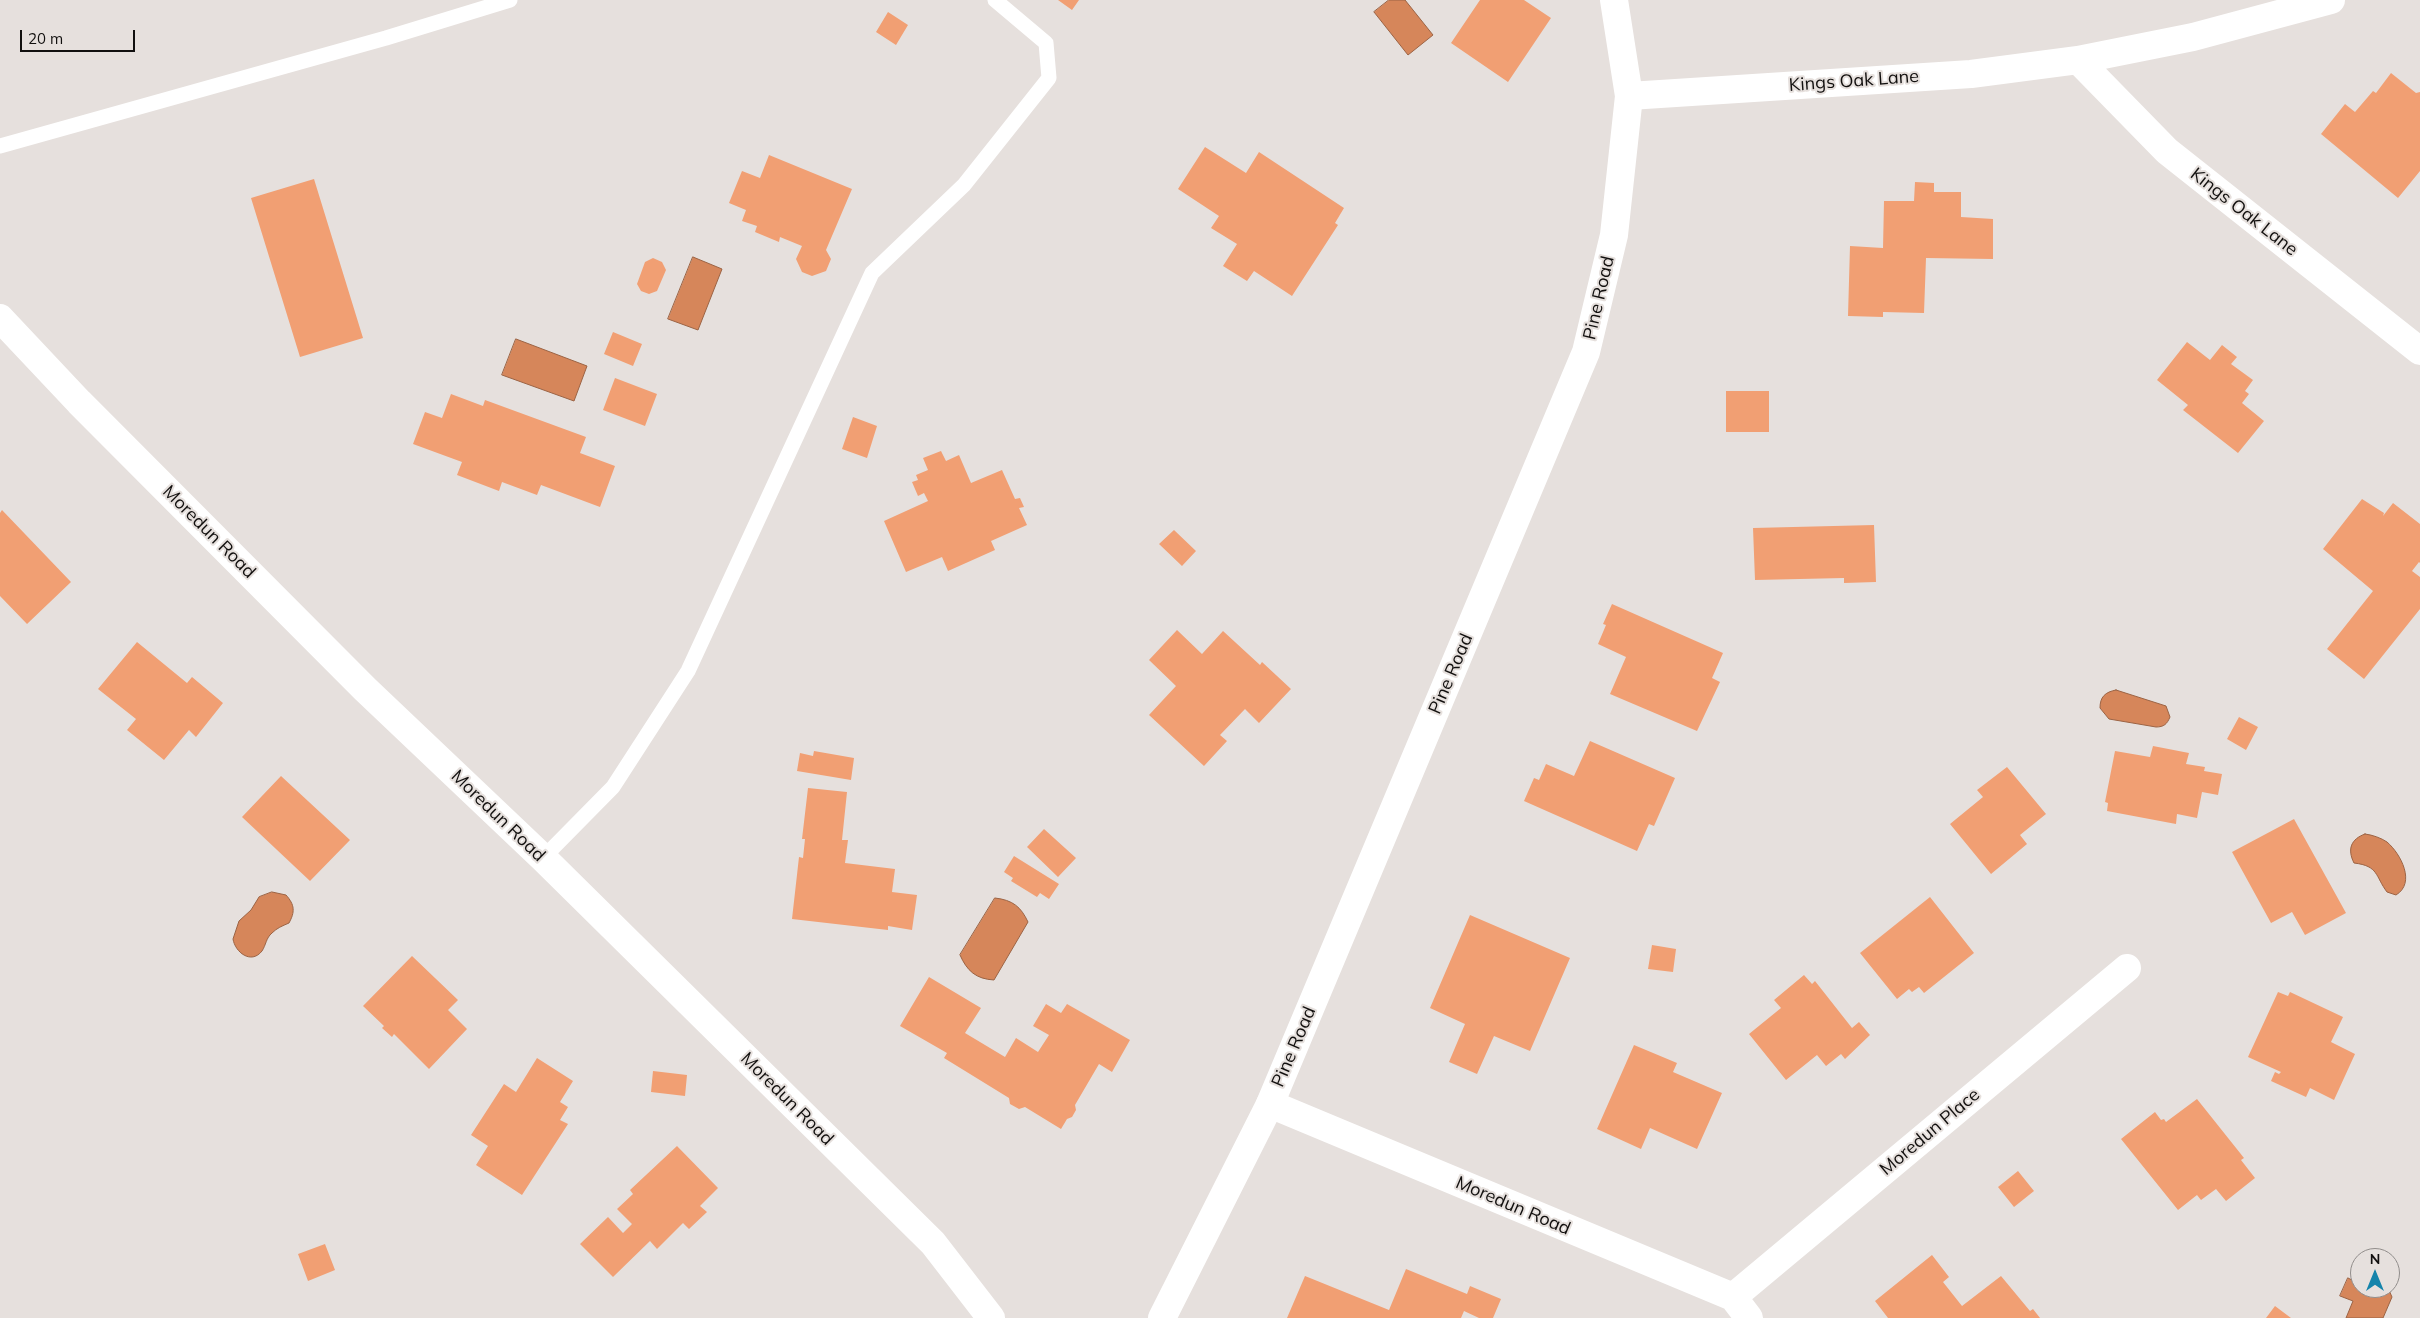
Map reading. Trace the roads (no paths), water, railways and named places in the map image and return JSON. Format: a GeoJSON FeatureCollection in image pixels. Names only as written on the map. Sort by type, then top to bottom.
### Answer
{"type":"FeatureCollection","features":[{"type":"Feature","properties":{"kind":"street","name":"Pine Road"},"geometry":{"type":"LineString","coordinates":[[1162,1318],[1270,1104],[1586,352],[1614,235],[1629,96],[1614,0]]}},
{"type":"Feature","properties":{"kind":"street","name":"Kings Oak Lane"},"geometry":{"type":"LineString","coordinates":[[1629,96],[1971,74],[2078,60],[2193,37],[2331,0]]}},
{"type":"Feature","properties":{"kind":"street","name":"Kings Oak Lane"},"geometry":{"type":"LineString","coordinates":[[2078,60],[2167,151],[2420,351]]}},
{"type":"Feature","properties":{"kind":"street","name":"Moredun Road"},"geometry":{"type":"LineString","coordinates":[[5,335],[358,682],[543,858],[933,1243],[991,1318]]}},
{"type":"Feature","properties":{"kind":"street","name":"Moredun Place"},"geometry":{"type":"LineString","coordinates":[[1741,1307],[2127,968]]}},
{"type":"Feature","properties":{"kind":"street","name":"Moredun Road"},"geometry":{"type":"LineString","coordinates":[[1270,1104],[1741,1307]]}},
{"type":"Feature","properties":{"kind":"lane"},"geometry":{"type":"LineString","coordinates":[[0,146],[386,38],[510,0]]}},
{"type":"Feature","properties":{"kind":"lane"},"geometry":{"type":"LineString","coordinates":[[543,858],[613,787],[688,671],[872,273],[964,185],[1049,78],[1046,42],[995,0]]}}]}
